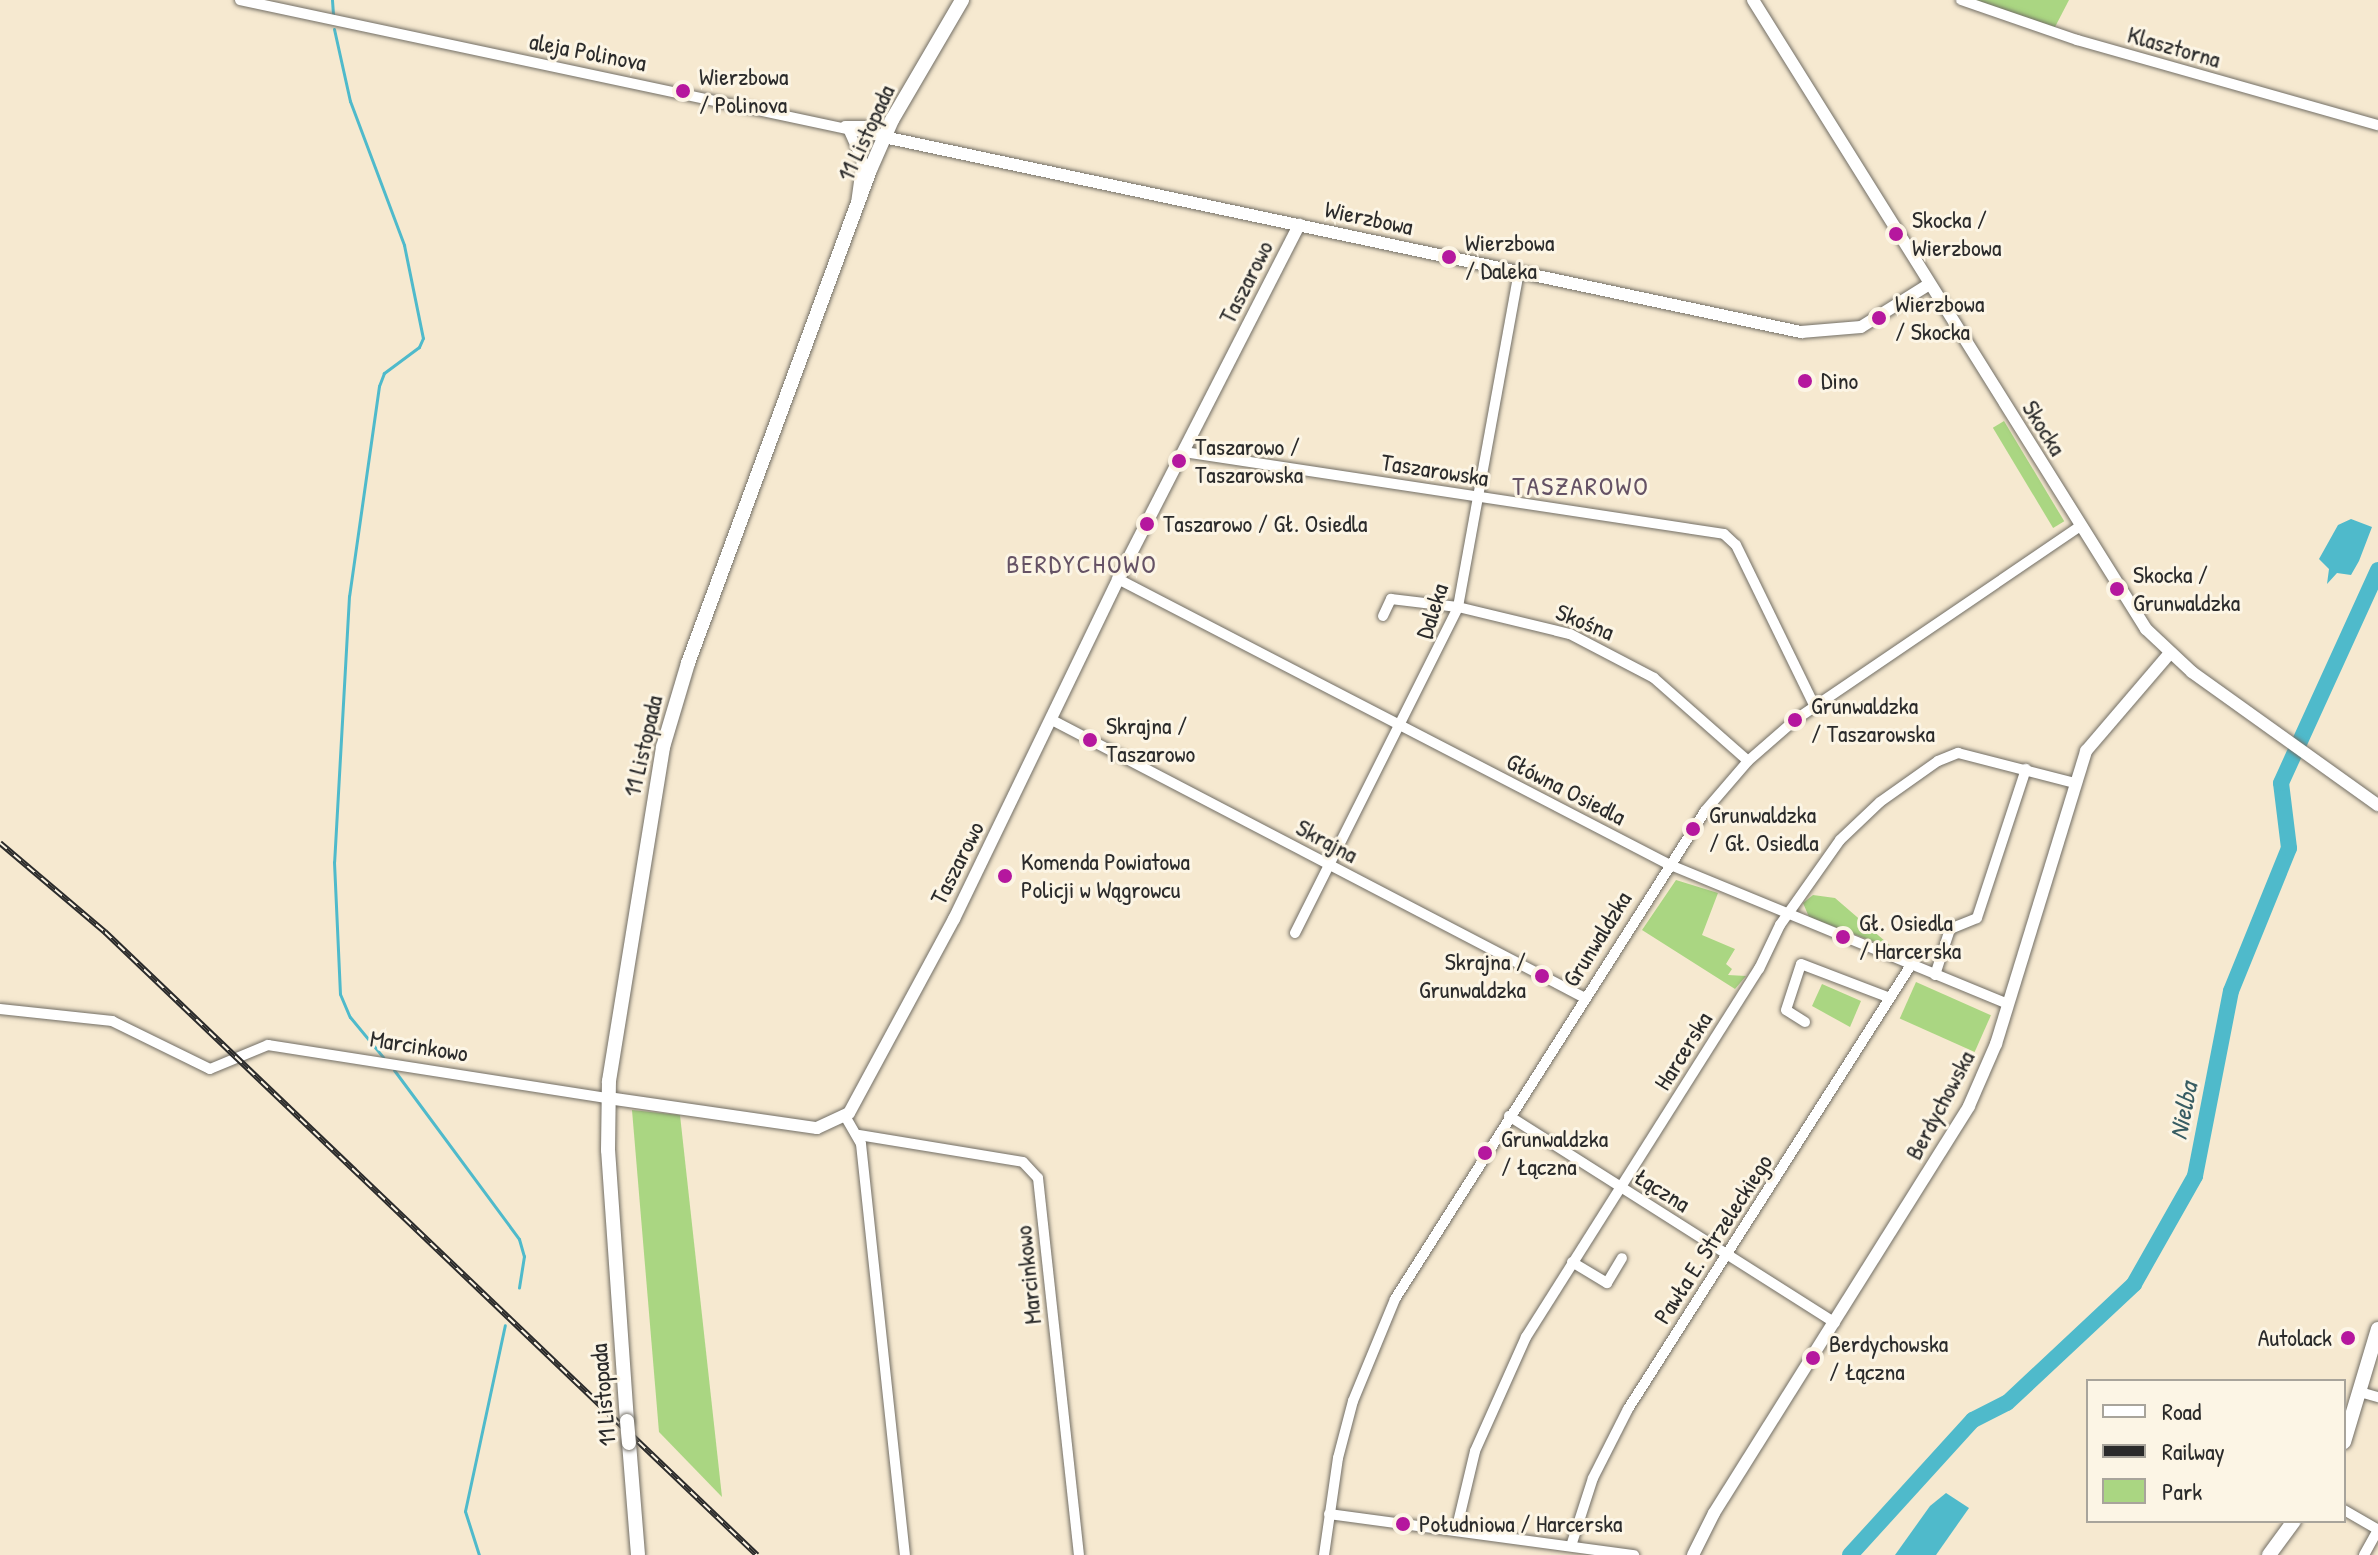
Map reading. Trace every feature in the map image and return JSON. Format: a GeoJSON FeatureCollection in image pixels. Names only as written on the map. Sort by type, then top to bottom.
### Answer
{"type":"FeatureCollection","features":[{"type":"Feature","properties":{"kind":"main road","name":"11 Listopada"},"geometry":{"type":"LineString","coordinates":[[638,1555],[608,1098],[645,845],[669,722],[884,137],[962,0]]}},
{"type":"Feature","properties":{"kind":"main road"},"geometry":{"type":"LineString","coordinates":[[2346,1436],[2378,1329]]}},
{"type":"Feature","properties":{"kind":"main road"},"geometry":{"type":"LineString","coordinates":[[2269,1555],[2293,1523]]}},
{"type":"Feature","properties":{"kind":"street","name":"aleja Polinova"},"geometry":{"type":"LineString","coordinates":[[240,0],[843,128],[865,126],[884,137]]}},
{"type":"Feature","properties":{"kind":"street","name":"Skocka"},"geometry":{"type":"LineString","coordinates":[[1753,0],[2137,618],[2169,654],[2378,805]]}},
{"type":"Feature","properties":{"kind":"street","name":"Klasztorna"},"geometry":{"type":"LineString","coordinates":[[1961,0],[2077,40],[2378,125]]}},
{"type":"Feature","properties":{"kind":"street"},"geometry":{"type":"LineString","coordinates":[[843,128],[862,160],[855,181],[856,208]]}},
{"type":"Feature","properties":{"kind":"street","name":"Wierzbowa"},"geometry":{"type":"LineString","coordinates":[[884,137],[1823,334],[1861,327],[1928,285]]}},
{"type":"Feature","properties":{"kind":"street","name":"Taszarowo"},"geometry":{"type":"LineString","coordinates":[[845,1116],[954,919],[1118,579],[1299,225]]}},
{"type":"Feature","properties":{"kind":"street","name":"Daleka"},"geometry":{"type":"LineString","coordinates":[[1295,933],[1402,726],[1458,607],[1519,272]]}},
{"type":"Feature","properties":{"kind":"street","name":"Taszarowska"},"geometry":{"type":"LineString","coordinates":[[1184,452],[1731,537],[1815,707]]}},
{"type":"Feature","properties":{"kind":"street","name":"Grunwaldzka"},"geometry":{"type":"LineString","coordinates":[[1324,1555],[1329,1514],[1353,1401],[1382,1327],[1422,1252],[1668,864],[1748,761],[1815,707],[2079,527]]}},
{"type":"Feature","properties":{"kind":"street","name":"Główna Osiedla"},"geometry":{"type":"LineString","coordinates":[[1118,579],[1668,864],[2008,1004]]}},
{"type":"Feature","properties":{"kind":"street","name":"Skośna"},"geometry":{"type":"LineString","coordinates":[[1383,616],[1391,599],[1458,607],[1540,625],[1610,653],[1675,694],[1748,761]]}},
{"type":"Feature","properties":{"kind":"street","name":"Berdychowska"},"geometry":{"type":"LineString","coordinates":[[1693,1555],[1714,1513],[1952,1138],[1984,1075],[2075,783],[2093,739],[2169,654]]}},
{"type":"Feature","properties":{"kind":"street","name":"Skrajna"},"geometry":{"type":"LineString","coordinates":[[1052,720],[1585,998]]}},
{"type":"Feature","properties":{"kind":"street","name":"Harcerska"},"geometry":{"type":"LineString","coordinates":[[1456,1531],[1489,1415],[1515,1356],[1789,914],[1851,828],[1938,761],[1966,753],[2075,783]]}},
{"type":"Feature","properties":{"kind":"street"},"geometry":{"type":"LineString","coordinates":[[1935,975],[1950,929],[1977,918],[2026,769]]}},
{"type":"Feature","properties":{"kind":"street"},"geometry":{"type":"LineString","coordinates":[[1805,1022],[1786,1010],[1801,964],[1890,998]]}},
{"type":"Feature","properties":{"kind":"street","name":"Pawła E. Strzeleckiego"},"geometry":{"type":"LineString","coordinates":[[1571,1546],[1593,1478],[1616,1430],[1911,965]]}},
{"type":"Feature","properties":{"kind":"street","name":"Marcinkowo"},"geometry":{"type":"LineString","coordinates":[[0,1009],[112,1021],[210,1069],[268,1045],[802,1127],[825,1127],[845,1116]]}},
{"type":"Feature","properties":{"kind":"street"},"geometry":{"type":"LineString","coordinates":[[845,1116],[859,1135],[905,1555]]}},
{"type":"Feature","properties":{"kind":"street","name":"Łączna"},"geometry":{"type":"LineString","coordinates":[[1509,1116],[1835,1323]]}},
{"type":"Feature","properties":{"kind":"street","name":"Marcinkowo"},"geometry":{"type":"LineString","coordinates":[[859,1135],[1023,1162],[1038,1178],[1079,1555]]}},
{"type":"Feature","properties":{"kind":"street"},"geometry":{"type":"LineString","coordinates":[[1572,1262],[1607,1283],[1622,1258]]}},
{"type":"Feature","properties":{"kind":"street"},"geometry":{"type":"LineString","coordinates":[[2360,1392],[2378,1397]]}},
{"type":"Feature","properties":{"kind":"street"},"geometry":{"type":"LineString","coordinates":[[2346,1511],[2378,1530],[2364,1555]]}},
{"type":"Feature","properties":{"kind":"street"},"geometry":{"type":"LineString","coordinates":[[1329,1514],[1634,1555]]}},
{"type":"Feature","properties":{"kind":"green space"},"geometry":{"type":"Polygon","coordinates":[[[1973,0],[2069,0],[2055,27],[1973,0]]]}},
{"type":"Feature","properties":{"kind":"green space"},"geometry":{"type":"Polygon","coordinates":[[[2004,421],[2064,521],[2053,528],[1993,428],[2004,421]]]}},
{"type":"Feature","properties":{"kind":"green space"},"geometry":{"type":"Polygon","coordinates":[[[1676,880],[1718,893],[1702,935],[1735,949],[1726,964],[1732,969],[1728,975],[1746,976],[1735,989],[1642,930],[1676,880]]]}},
{"type":"Feature","properties":{"kind":"green space"},"geometry":{"type":"Polygon","coordinates":[[[1813,895],[1835,898],[1893,948],[1935,965],[1809,917],[1803,903],[1813,895]]]}},
{"type":"Feature","properties":{"kind":"green space"},"geometry":{"type":"Polygon","coordinates":[[[1916,982],[1991,1015],[1975,1052],[1900,1019],[1916,982]]]}},
{"type":"Feature","properties":{"kind":"green space"},"geometry":{"type":"Polygon","coordinates":[[[1822,984],[1861,1001],[1850,1027],[1812,1006],[1822,984]]]}},
{"type":"Feature","properties":{"kind":"green space"},"geometry":{"type":"Polygon","coordinates":[[[632,1110],[680,1115],[722,1497],[659,1432],[632,1110]]]}},
{"type":"Feature","properties":{"kind":"water"},"geometry":{"type":"Polygon","coordinates":[[[2351,519],[2372,527],[2351,575],[2337,573],[2327,584],[2329,569],[2319,559],[2338,525],[2351,519]]]}},
{"type":"Feature","properties":{"kind":"water"},"geometry":{"type":"Polygon","coordinates":[[[1946,1493],[1969,1508],[1936,1555],[1895,1555],[1930,1506],[1946,1493]]]}},
{"type":"Feature","properties":{"kind":"waterway"},"geometry":{"type":"LineString","coordinates":[[332,0],[333,14]]}},
{"type":"Feature","properties":{"kind":"waterway"},"geometry":{"type":"LineString","coordinates":[[334,29],[350,101],[404,245],[423,338],[419,347],[384,373],[379,386],[349,596],[334,862],[340,994],[350,1017],[383,1057]]}},
{"type":"Feature","properties":{"kind":"waterway","name":"Nielba"},"geometry":{"type":"LineString","coordinates":[[1850,1555],[1973,1420],[2007,1403],[2134,1284],[2195,1176],[2231,991],[2289,848],[2281,783],[2378,570]]}},
{"type":"Feature","properties":{"kind":"waterway"},"geometry":{"type":"LineString","coordinates":[[394,1070],[519,1239],[524,1256],[519,1288]]}},
{"type":"Feature","properties":{"kind":"waterway"},"geometry":{"type":"LineString","coordinates":[[479,1555],[465,1511],[505,1325]]}},
{"type":"Feature","properties":{"kind":"railway"},"geometry":{"type":"LineString","coordinates":[[0,843],[105,932],[757,1555]]}},
{"type":"Feature","properties":{"kind":"place","name":"Wierzbowa / Polinova"},"geometry":{"type":"Point","coordinates":[683,91]}},
{"type":"Feature","properties":{"kind":"place","name":"Skocka / Wierzbowa"},"geometry":{"type":"Point","coordinates":[1896,234]}},
{"type":"Feature","properties":{"kind":"place","name":"Wierzbowa / Daleka"},"geometry":{"type":"Point","coordinates":[1449,257]}},
{"type":"Feature","properties":{"kind":"place","name":"Wierzbowa / Skocka"},"geometry":{"type":"Point","coordinates":[1879,318]}},
{"type":"Feature","properties":{"kind":"place","name":"Dino"},"geometry":{"type":"Point","coordinates":[1805,381]}},
{"type":"Feature","properties":{"kind":"place","name":"Taszarowo / Taszarowska"},"geometry":{"type":"Point","coordinates":[1179,461]}},
{"type":"Feature","properties":{"kind":"place","name":"Taszarowo / Gł. Osiedla"},"geometry":{"type":"Point","coordinates":[1147,524]}},
{"type":"Feature","properties":{"kind":"place","name":"Skocka / Grunwaldzka"},"geometry":{"type":"Point","coordinates":[2117,589]}},
{"type":"Feature","properties":{"kind":"place","name":"Grunwaldzka / Taszarowska"},"geometry":{"type":"Point","coordinates":[1795,720]}},
{"type":"Feature","properties":{"kind":"place","name":"Skrajna / Taszarowo"},"geometry":{"type":"Point","coordinates":[1090,740]}},
{"type":"Feature","properties":{"kind":"place","name":"Grunwaldzka / Gł. Osiedla"},"geometry":{"type":"Point","coordinates":[1693,829]}},
{"type":"Feature","properties":{"kind":"place","name":"Komenda Powiatowa Policji w Wągrowcu"},"geometry":{"type":"Point","coordinates":[1005,876]}},
{"type":"Feature","properties":{"kind":"place","name":"Gł. Osiedla / Harcerska"},"geometry":{"type":"Point","coordinates":[1843,937]}},
{"type":"Feature","properties":{"kind":"place","name":"Skrajna / Grunwaldzka"},"geometry":{"type":"Point","coordinates":[1542,976]}},
{"type":"Feature","properties":{"kind":"place","name":"Grunwaldzka / Łączna"},"geometry":{"type":"Point","coordinates":[1485,1153]}},
{"type":"Feature","properties":{"kind":"place","name":"Autolack"},"geometry":{"type":"Point","coordinates":[2348,1338]}},
{"type":"Feature","properties":{"kind":"place","name":"Berdychowska / Łączna"},"geometry":{"type":"Point","coordinates":[1813,1358]}},
{"type":"Feature","properties":{"kind":"place","name":"Południowa / Harcerska"},"geometry":{"type":"Point","coordinates":[1403,1524]}},
{"type":"Feature","properties":{"kind":"district","name":"TASZAROWO"},"geometry":{"type":"Point","coordinates":[1581,486]}},
{"type":"Feature","properties":{"kind":"district","name":"BERDYCHOWO"},"geometry":{"type":"Point","coordinates":[1082,564]}}]}
